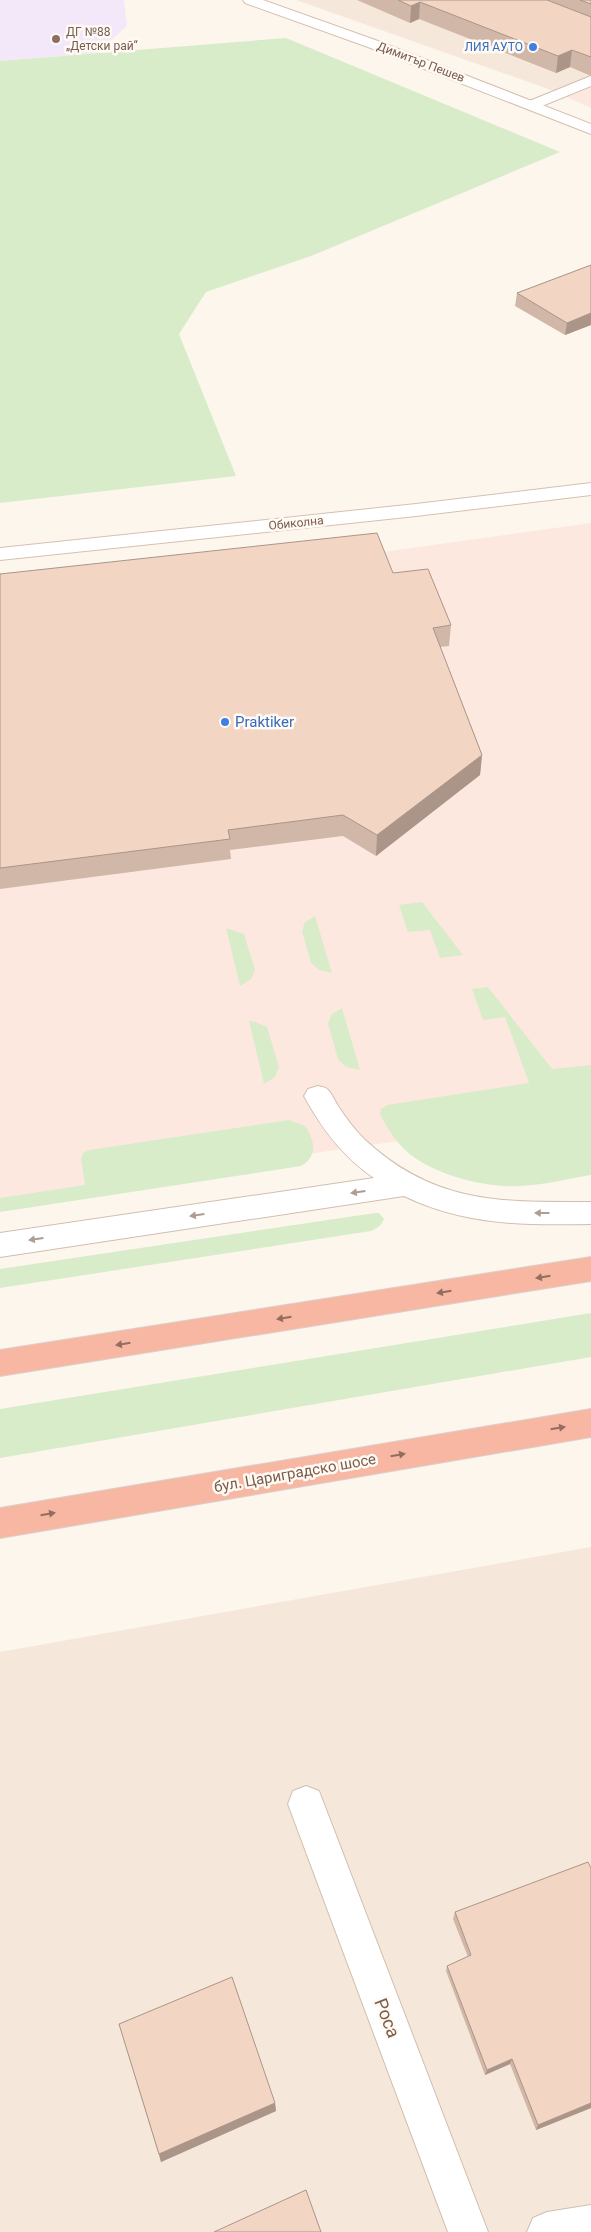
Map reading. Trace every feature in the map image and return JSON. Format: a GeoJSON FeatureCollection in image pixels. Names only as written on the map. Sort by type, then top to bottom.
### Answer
{"type":"FeatureCollection","features":[{"type":"Feature","properties":{"kind":"highway"},"geometry":{"type":"LineString","coordinates":[[0,1363],[591,1269]]}},
{"type":"Feature","properties":{"kind":"highway","name":"бул. Цариградско шосе"},"geometry":{"type":"LineString","coordinates":[[0,1522],[591,1423]]}},
{"type":"Feature","properties":{"kind":"street","name":"Димитър Пешев"},"geometry":{"type":"LineString","coordinates":[[250,0],[373,44],[591,129]]}},
{"type":"Feature","properties":{"kind":"street"},"geometry":{"type":"LineString","coordinates":[[532,105],[591,81]]}},
{"type":"Feature","properties":{"kind":"street","name":"Обиколна"},"geometry":{"type":"LineString","coordinates":[[0,554],[406,511],[591,489]]}},
{"type":"Feature","properties":{"kind":"street"},"geometry":{"type":"LineString","coordinates":[[318,1096],[334,1122],[353,1145],[376,1165],[406,1184],[440,1200],[477,1210],[591,1213]]}},
{"type":"Feature","properties":{"kind":"street"},"geometry":{"type":"LineString","coordinates":[[0,1245],[406,1184]]}},
{"type":"Feature","properties":{"kind":"street","name":"Роса"},"geometry":{"type":"LineString","coordinates":[[306,1804],[468,2232]]}},
{"type":"Feature","properties":{"kind":"street"},"geometry":{"type":"LineString","coordinates":[[548,2232],[591,2225]]}},
{"type":"Feature","properties":{"kind":"shaded area","name":"ДГ №88 „Детски рай“"},"geometry":{"type":"Polygon","coordinates":[[[0,0],[124,0],[127,26],[97,53],[0,61],[0,0]]]}},
{"type":"Feature","properties":{"kind":"shaded area"},"geometry":{"type":"Polygon","coordinates":[[[296,0],[591,0],[591,77],[554,91],[296,0]]]}},
{"type":"Feature","properties":{"kind":"shaded area"},"geometry":{"type":"Polygon","coordinates":[[[591,77],[591,108],[554,91],[591,77]]]}},
{"type":"Feature","properties":{"kind":"shaded area"},"geometry":{"type":"Polygon","coordinates":[[[591,523],[591,1113],[0,1199],[0,595],[376,553],[591,523]]]}},
{"type":"Feature","properties":{"kind":"shaded area"},"geometry":{"type":"Polygon","coordinates":[[[591,1547],[591,2232],[0,2232],[0,1652],[591,1547]]]}},
{"type":"Feature","properties":{"kind":"green space"},"geometry":{"type":"Polygon","coordinates":[[[286,38],[560,152],[311,256],[206,292],[179,334],[236,476],[0,503],[0,61],[286,38]]]}},
{"type":"Feature","properties":{"kind":"green space"},"geometry":{"type":"Polygon","coordinates":[[[422,902],[463,955],[440,958],[430,930],[408,932],[399,905],[422,902]]]}},
{"type":"Feature","properties":{"kind":"green space"},"geometry":{"type":"Polygon","coordinates":[[[315,916],[332,973],[319,970],[311,963],[302,931],[305,922],[315,916]]]}},
{"type":"Feature","properties":{"kind":"green space"},"geometry":{"type":"Polygon","coordinates":[[[226,928],[244,934],[255,970],[251,979],[240,986],[226,928]]]}},
{"type":"Feature","properties":{"kind":"green space"},"geometry":{"type":"Polygon","coordinates":[[[488,987],[552,1069],[591,1065],[591,1175],[519,1186],[490,1185],[458,1178],[428,1166],[415,1158],[397,1141],[382,1119],[381,1109],[387,1105],[529,1083],[505,1017],[483,1020],[472,989],[488,987]]]}},
{"type":"Feature","properties":{"kind":"green space"},"geometry":{"type":"Polygon","coordinates":[[[342,1008],[360,1070],[346,1067],[338,1059],[328,1024],[332,1014],[342,1008]]]}},
{"type":"Feature","properties":{"kind":"green space"},"geometry":{"type":"Polygon","coordinates":[[[249,1021],[267,1027],[279,1067],[275,1077],[264,1084],[249,1021]]]}},
{"type":"Feature","properties":{"kind":"green space"},"geometry":{"type":"Polygon","coordinates":[[[289,1120],[305,1126],[313,1142],[310,1158],[301,1166],[0,1212],[0,1198],[85,1185],[81,1159],[83,1153],[89,1150],[289,1120]]]}},
{"type":"Feature","properties":{"kind":"green space"},"geometry":{"type":"Polygon","coordinates":[[[379,1213],[384,1219],[380,1226],[371,1231],[0,1288],[0,1269],[379,1213]]]}},
{"type":"Feature","properties":{"kind":"green space"},"geometry":{"type":"Polygon","coordinates":[[[591,1313],[591,1357],[0,1458],[0,1409],[591,1313]]]}},
{"type":"Feature","properties":{"kind":"building"},"geometry":{"type":"Polygon","coordinates":[[[398,0],[547,0],[591,17],[591,57],[572,50],[558,56],[420,2],[411,6],[398,0]]]}},
{"type":"Feature","properties":{"kind":"building"},"geometry":{"type":"Polygon","coordinates":[[[580,0],[591,0],[591,4],[580,0]]]}},
{"type":"Feature","properties":{"kind":"building"},"geometry":{"type":"Polygon","coordinates":[[[591,265],[591,313],[567,323],[517,293],[591,265]]]}},
{"type":"Feature","properties":{"kind":"building","name":"Praktiker"},"geometry":{"type":"Polygon","coordinates":[[[377,533],[393,573],[428,569],[451,625],[433,628],[482,755],[377,835],[343,815],[228,830],[230,839],[0,868],[0,574],[377,533]]]}},
{"type":"Feature","properties":{"kind":"building"},"geometry":{"type":"Polygon","coordinates":[[[588,1862],[591,1868],[591,2103],[538,2125],[512,2059],[487,2070],[447,1966],[471,1955],[455,1912],[588,1862]]]}},
{"type":"Feature","properties":{"kind":"building"},"geometry":{"type":"Polygon","coordinates":[[[232,1977],[275,2103],[159,2154],[119,2024],[232,1977]]]}},
{"type":"Feature","properties":{"kind":"building"},"geometry":{"type":"Polygon","coordinates":[[[306,2190],[321,2232],[214,2232],[306,2190]]]}},
{"type":"Feature","properties":{"kind":"place","name":"ДГ №88 „Детски рай“"},"geometry":{"type":"Point","coordinates":[56,39]}},
{"type":"Feature","properties":{"kind":"place","name":"ЛИЯ АУТО"},"geometry":{"type":"Point","coordinates":[533,47]}},
{"type":"Feature","properties":{"kind":"place","name":"Praktiker"},"geometry":{"type":"Point","coordinates":[225,722]}}]}
